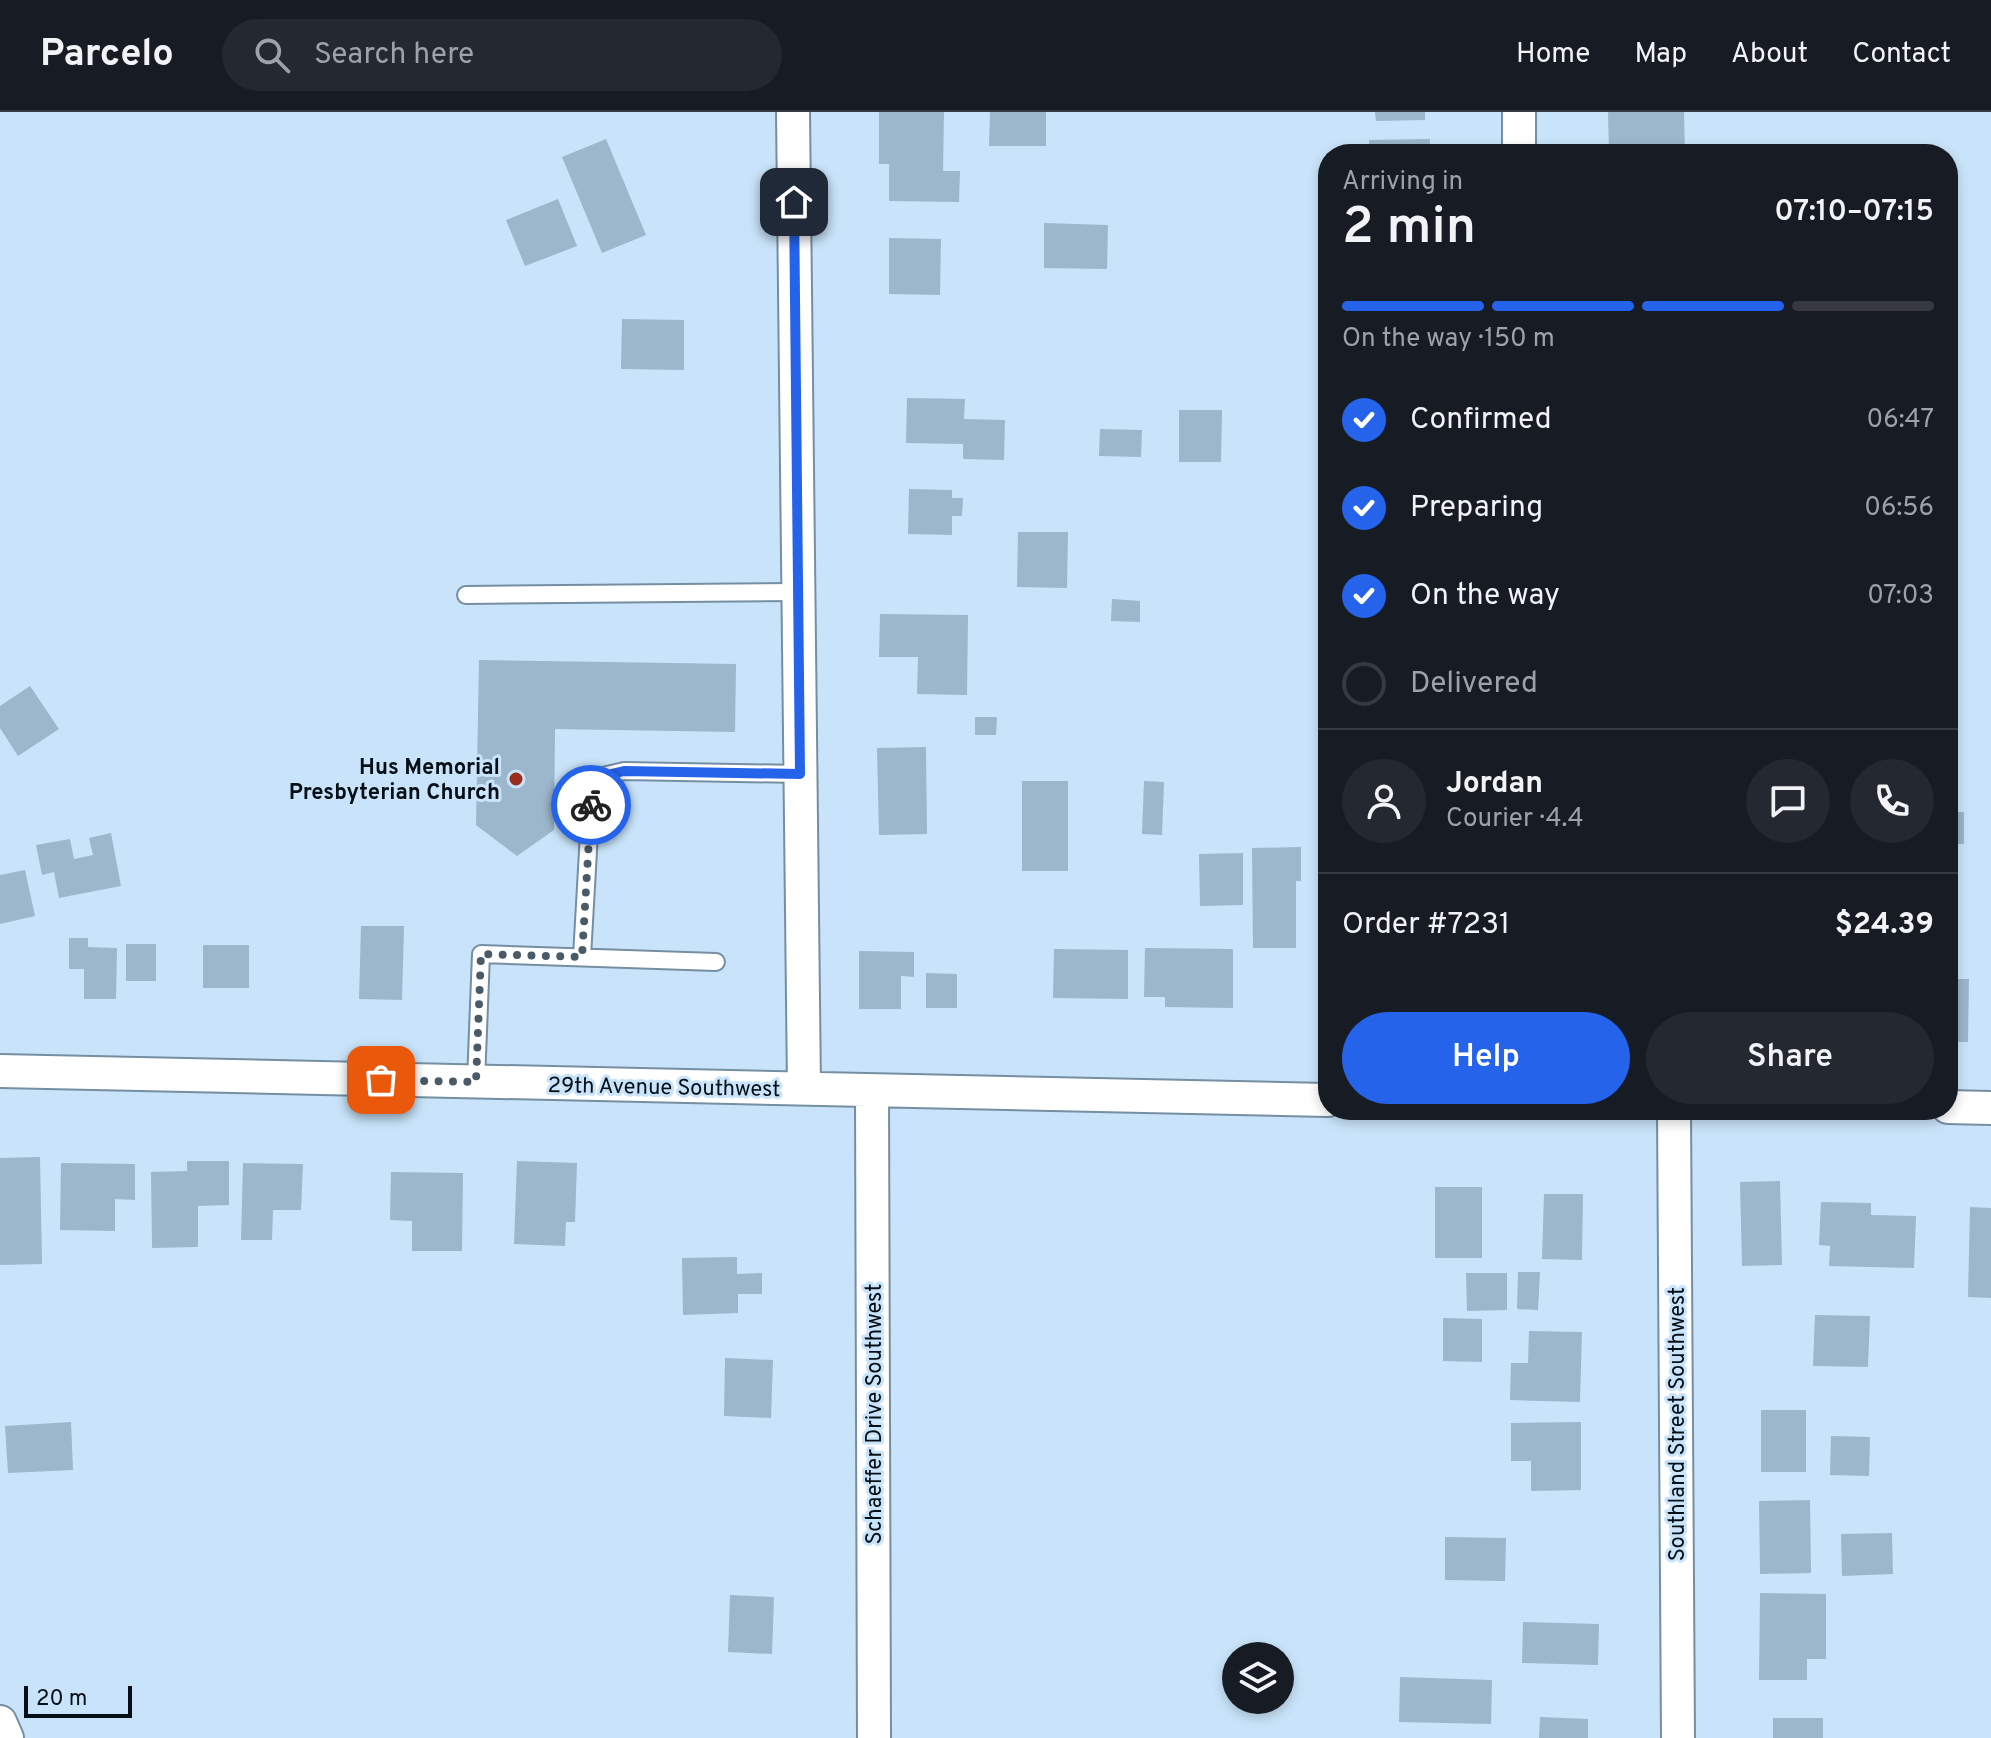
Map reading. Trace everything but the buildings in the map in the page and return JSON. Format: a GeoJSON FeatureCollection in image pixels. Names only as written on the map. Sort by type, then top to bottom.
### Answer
{"type":"FeatureCollection","features":[{"type":"Feature","properties":{"kind":"street"},"geometry":{"type":"LineString","coordinates":[[793,112],[804,1088]]}},
{"type":"Feature","properties":{"kind":"street"},"geometry":{"type":"LineString","coordinates":[[1519,112],[1519,144]]}},
{"type":"Feature","properties":{"kind":"street","name":"29th Avenue Southwest"},"geometry":{"type":"LineString","coordinates":[[0,1071],[1318,1100]]}},
{"type":"Feature","properties":{"kind":"street","name":"Schaeffer Drive Southwest"},"geometry":{"type":"LineString","coordinates":[[872,1091],[874,1738]]}},
{"type":"Feature","properties":{"kind":"street"},"geometry":{"type":"LineString","coordinates":[[1958,1107],[1991,1108]]}},
{"type":"Feature","properties":{"kind":"street","name":"Southland Street Southwest"},"geometry":{"type":"LineString","coordinates":[[1674,1120],[1678,1738]]}},
{"type":"Feature","properties":{"kind":"street"},"geometry":{"type":"LineString","coordinates":[[0,1722],[7,1738]]}},
{"type":"Feature","properties":{"kind":"lane"},"geometry":{"type":"LineString","coordinates":[[466,595],[798,592]]}},
{"type":"Feature","properties":{"kind":"lane"},"geometry":{"type":"LineString","coordinates":[[582,957],[591,798],[603,776],[624,771],[800,774]]}},
{"type":"Feature","properties":{"kind":"lane"},"geometry":{"type":"LineString","coordinates":[[476,1082],[481,954],[716,962]]}},
{"type":"Feature","properties":{"kind":"way so far"},"geometry":{"type":"LineString","coordinates":[[381,1080],[476,1082],[481,954],[582,957],[591,805]]}},
{"type":"Feature","properties":{"kind":"place","name":"Hus Memorial Presbyterian Church"},"geometry":{"type":"Point","coordinates":[516,779]}},
{"type":"Feature","properties":{"kind":"route"},"geometry":{"type":"LineString","coordinates":[[591,805],[591,798],[603,776],[624,771],[800,774],[794,202]]}}]}
